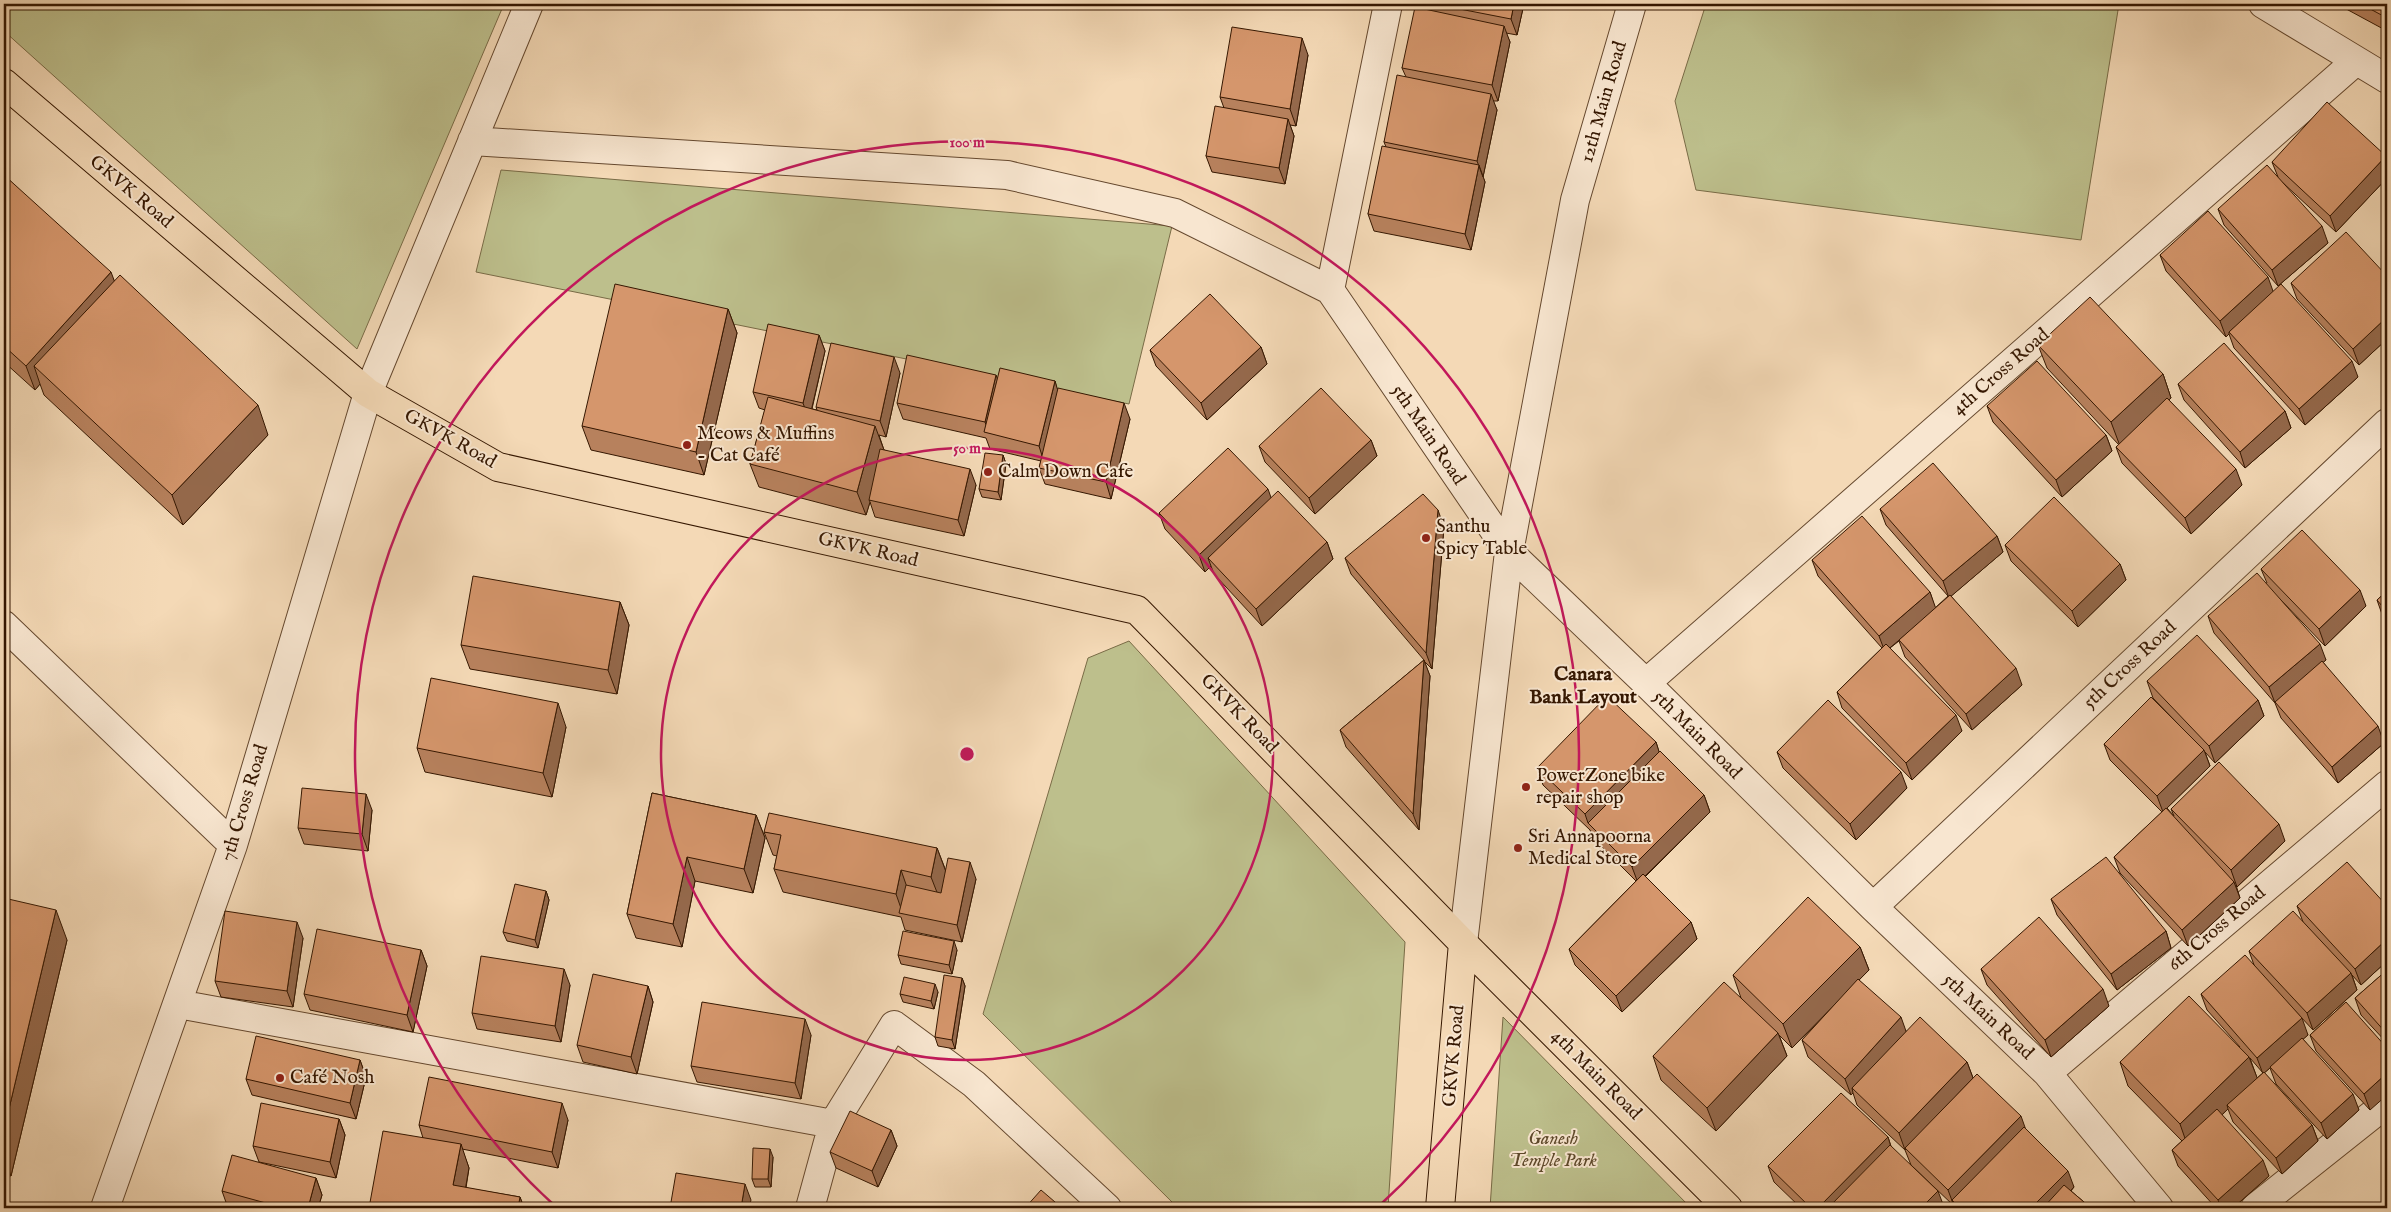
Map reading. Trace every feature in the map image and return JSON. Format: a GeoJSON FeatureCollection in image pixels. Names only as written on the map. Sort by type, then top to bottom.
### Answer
{"type":"FeatureCollection","features":[{"type":"Feature","properties":{"kind":"main road","name":"GKVK Road"},"geometry":{"type":"LineString","coordinates":[[4,83],[368,393],[498,468],[1137,610],[1464,943],[1440,1208]]}},
{"type":"Feature","properties":{"kind":"main road","name":"4th Main Road"},"geometry":{"type":"LineString","coordinates":[[1464,943],[1728,1208]]}},
{"type":"Feature","properties":{"kind":"street","name":"7th Cross Road"},"geometry":{"type":"LineString","coordinates":[[105,1208],[233,845],[368,393],[529,4]]}},
{"type":"Feature","properties":{"kind":"street"},"geometry":{"type":"LineString","coordinates":[[472,141],[1007,175],[1175,213],[1330,290],[1388,4]]}},
{"type":"Feature","properties":{"kind":"street","name":"12th Main Road"},"geometry":{"type":"LineString","coordinates":[[1464,943],[1508,552],[1575,200],[1632,4]]}},
{"type":"Feature","properties":{"kind":"street"},"geometry":{"type":"LineString","coordinates":[[2263,4],[2387,79]]}},
{"type":"Feature","properties":{"kind":"street","name":"4th Cross Road"},"geometry":{"type":"LineString","coordinates":[[1646,684],[2356,61]]}},
{"type":"Feature","properties":{"kind":"street","name":"5th Main Road"},"geometry":{"type":"LineString","coordinates":[[1330,290],[1508,552],[1646,684],[1873,907],[2047,1072],[2159,1208]]}},
{"type":"Feature","properties":{"kind":"street","name":"5th Cross Road"},"geometry":{"type":"LineString","coordinates":[[1873,907],[2387,423]]}},
{"type":"Feature","properties":{"kind":"street"},"geometry":{"type":"LineString","coordinates":[[4,625],[233,845]]}},
{"type":"Feature","properties":{"kind":"street","name":"6th Cross Road"},"geometry":{"type":"LineString","coordinates":[[2047,1072],[2387,785]]}},
{"type":"Feature","properties":{"kind":"street"},"geometry":{"type":"LineString","coordinates":[[178,1004],[833,1124]]}},
{"type":"Feature","properties":{"kind":"street"},"geometry":{"type":"LineString","coordinates":[[810,1208],[833,1124],[894,1025],[974,1084],[1107,1208]]}},
{"type":"Feature","properties":{"kind":"street"},"geometry":{"type":"LineString","coordinates":[[2255,1208],[2383,1116]]}},
{"type":"Feature","properties":{"kind":"green space"},"geometry":{"type":"Polygon","coordinates":[[[4,4],[504,4],[357,349],[4,31],[4,4]]]}},
{"type":"Feature","properties":{"kind":"green space"},"geometry":{"type":"Polygon","coordinates":[[[1706,4],[2119,4],[2081,240],[1696,190],[1675,101],[1706,4]]]}},
{"type":"Feature","properties":{"kind":"green space"},"geometry":{"type":"Polygon","coordinates":[[[501,170],[1172,226],[1129,404],[476,272],[501,170]]]}},
{"type":"Feature","properties":{"kind":"green space"},"geometry":{"type":"Polygon","coordinates":[[[1129,641],[1405,942],[1388,1208],[1178,1208],[983,1014],[1088,658],[1129,641]]]}},
{"type":"Feature","properties":{"kind":"green space","name":"Ganesh Temple Park"},"geometry":{"type":"Polygon","coordinates":[[[1503,1017],[1691,1208],[1490,1208],[1503,1017]]]}},
{"type":"Feature","properties":{"kind":"building"},"geometry":{"type":"Polygon","coordinates":[[[1434,4],[1514,4],[1511,19],[1434,4]]]}},
{"type":"Feature","properties":{"kind":"building"},"geometry":{"type":"Polygon","coordinates":[[[2361,4],[2387,4],[2387,18],[2361,4]]]}},
{"type":"Feature","properties":{"kind":"building"},"geometry":{"type":"Polygon","coordinates":[[[1415,7],[1504,26],[1492,85],[1402,68],[1415,7]]]}},
{"type":"Feature","properties":{"kind":"building"},"geometry":{"type":"Polygon","coordinates":[[[1232,27],[1302,38],[1290,109],[1220,97],[1232,27]]]}},
{"type":"Feature","properties":{"kind":"building"},"geometry":{"type":"Polygon","coordinates":[[[1397,75],[1491,94],[1477,161],[1384,142],[1397,75]]]}},
{"type":"Feature","properties":{"kind":"building"},"geometry":{"type":"Polygon","coordinates":[[[2327,102],[2386,156],[2330,216],[2272,162],[2327,102]]]}},
{"type":"Feature","properties":{"kind":"building"},"geometry":{"type":"Polygon","coordinates":[[[1215,106],[1288,119],[1279,168],[1206,156],[1215,106]]]}},
{"type":"Feature","properties":{"kind":"building"},"geometry":{"type":"Polygon","coordinates":[[[1382,146],[1479,165],[1465,234],[1368,214],[1382,146]]]}},
{"type":"Feature","properties":{"kind":"building"},"geometry":{"type":"Polygon","coordinates":[[[2267,165],[2322,226],[2272,270],[2218,209],[2267,165]]]}},
{"type":"Feature","properties":{"kind":"building"},"geometry":{"type":"Polygon","coordinates":[[[4,175],[111,272],[26,366],[4,346],[4,175]]]}},
{"type":"Feature","properties":{"kind":"building"},"geometry":{"type":"Polygon","coordinates":[[[2208,211],[2268,277],[2220,321],[2160,255],[2208,211]]]}},
{"type":"Feature","properties":{"kind":"building"},"geometry":{"type":"Polygon","coordinates":[[[2346,232],[2387,276],[2387,317],[2353,349],[2291,283],[2346,232]]]}},
{"type":"Feature","properties":{"kind":"building"},"geometry":{"type":"Polygon","coordinates":[[[120,275],[258,405],[172,495],[34,366],[120,275]]]}},
{"type":"Feature","properties":{"kind":"building"},"geometry":{"type":"Polygon","coordinates":[[[615,284],[728,309],[696,452],[582,426],[615,284]]]}},
{"type":"Feature","properties":{"kind":"building"},"geometry":{"type":"Polygon","coordinates":[[[2281,284],[2352,361],[2299,409],[2229,332],[2281,284]]]}},
{"type":"Feature","properties":{"kind":"building"},"geometry":{"type":"Polygon","coordinates":[[[1210,294],[1261,347],[1201,403],[1150,350],[1210,294]]]}},
{"type":"Feature","properties":{"kind":"building"},"geometry":{"type":"Polygon","coordinates":[[[2090,297],[2163,374],[2111,422],[2038,345],[2090,297]]]}},
{"type":"Feature","properties":{"kind":"building"},"geometry":{"type":"Polygon","coordinates":[[[768,324],[819,335],[803,403],[753,392],[768,324]]]}},
{"type":"Feature","properties":{"kind":"building"},"geometry":{"type":"Polygon","coordinates":[[[831,343],[894,357],[880,421],[816,407],[831,343]]]}},
{"type":"Feature","properties":{"kind":"building"},"geometry":{"type":"Polygon","coordinates":[[[2224,343],[2285,411],[2240,452],[2178,384],[2224,343]]]}},
{"type":"Feature","properties":{"kind":"building"},"geometry":{"type":"Polygon","coordinates":[[[907,355],[996,375],[985,422],[897,403],[907,355]]]}},
{"type":"Feature","properties":{"kind":"building"},"geometry":{"type":"Polygon","coordinates":[[[2037,361],[2106,435],[2056,480],[1987,406],[2037,361]]]}},
{"type":"Feature","properties":{"kind":"building"},"geometry":{"type":"Polygon","coordinates":[[[1000,368],[1055,381],[1039,446],[984,432],[1000,368]]]}},
{"type":"Feature","properties":{"kind":"building"},"geometry":{"type":"Polygon","coordinates":[[[1058,388],[1124,403],[1106,482],[1039,468],[1058,388]]]}},
{"type":"Feature","properties":{"kind":"building"},"geometry":{"type":"Polygon","coordinates":[[[1321,388],[1371,440],[1309,498],[1259,446],[1321,388]]]}},
{"type":"Feature","properties":{"kind":"building"},"geometry":{"type":"Polygon","coordinates":[[[768,397],[875,426],[857,492],[750,464],[768,397]]]}},
{"type":"Feature","properties":{"kind":"building"},"geometry":{"type":"Polygon","coordinates":[[[2167,398],[2236,469],[2185,518],[2116,447],[2167,398]]]}},
{"type":"Feature","properties":{"kind":"building"},"geometry":{"type":"Polygon","coordinates":[[[1228,448],[1268,489],[1199,555],[1159,513],[1228,448]]]}},
{"type":"Feature","properties":{"kind":"building"},"geometry":{"type":"Polygon","coordinates":[[[880,449],[970,469],[958,520],[869,500],[880,449]]]}},
{"type":"Feature","properties":{"kind":"building"},"geometry":{"type":"Polygon","coordinates":[[[985,453],[1003,455],[998,492],[979,489],[985,453]]]}},
{"type":"Feature","properties":{"kind":"building"},"geometry":{"type":"Polygon","coordinates":[[[1933,463],[1997,536],[1943,581],[1880,509],[1933,463]]]}},
{"type":"Feature","properties":{"kind":"building"},"geometry":{"type":"Polygon","coordinates":[[[1278,491],[1327,542],[1256,609],[1208,558],[1278,491]]]}},
{"type":"Feature","properties":{"kind":"building"},"geometry":{"type":"Polygon","coordinates":[[[1423,494],[1438,510],[1426,653],[1345,558],[1423,494]]]}},
{"type":"Feature","properties":{"kind":"building"},"geometry":{"type":"Polygon","coordinates":[[[2054,497],[2120,564],[2072,611],[2005,545],[2054,497]]]}},
{"type":"Feature","properties":{"kind":"building"},"geometry":{"type":"Polygon","coordinates":[[[1862,516],[1930,592],[1879,636],[1812,560],[1862,516]]]}},
{"type":"Feature","properties":{"kind":"building"},"geometry":{"type":"Polygon","coordinates":[[[2302,530],[2360,590],[2319,629],[2261,569],[2302,530]]]}},
{"type":"Feature","properties":{"kind":"building"},"geometry":{"type":"Polygon","coordinates":[[[2257,573],[2320,644],[2269,687],[2208,616],[2257,573]]]}},
{"type":"Feature","properties":{"kind":"building"},"geometry":{"type":"Polygon","coordinates":[[[473,576],[620,602],[608,670],[461,645],[473,576]]]}},
{"type":"Feature","properties":{"kind":"building"},"geometry":{"type":"Polygon","coordinates":[[[2387,591],[2387,612],[2377,600],[2387,591]]]}},
{"type":"Feature","properties":{"kind":"building"},"geometry":{"type":"Polygon","coordinates":[[[1950,595],[2016,668],[1966,714],[1899,640],[1950,595]]]}},
{"type":"Feature","properties":{"kind":"building"},"geometry":{"type":"Polygon","coordinates":[[[2197,635],[2258,700],[2209,746],[2147,681],[2197,635]]]}},
{"type":"Feature","properties":{"kind":"building"},"geometry":{"type":"Polygon","coordinates":[[[1886,644],[1956,715],[1906,763],[1837,692],[1886,644]]]}},
{"type":"Feature","properties":{"kind":"building"},"geometry":{"type":"Polygon","coordinates":[[[1424,660],[1413,814],[1340,730],[1424,660]]]}},
{"type":"Feature","properties":{"kind":"building"},"geometry":{"type":"Polygon","coordinates":[[[2322,661],[2378,726],[2332,767],[2275,702],[2322,661]]]}},
{"type":"Feature","properties":{"kind":"building"},"geometry":{"type":"Polygon","coordinates":[[[431,678],[558,703],[543,773],[417,748],[431,678]]]}},
{"type":"Feature","properties":{"kind":"building"},"geometry":{"type":"Polygon","coordinates":[[[1607,696],[1656,742],[1585,814],[1537,768],[1607,696]]]}},
{"type":"Feature","properties":{"kind":"building"},"geometry":{"type":"Polygon","coordinates":[[[2151,697],[2204,750],[2157,796],[2104,744],[2151,697]]]}},
{"type":"Feature","properties":{"kind":"building"},"geometry":{"type":"Polygon","coordinates":[[[1828,700],[1901,772],[1850,824],[1777,752],[1828,700]]]}},
{"type":"Feature","properties":{"kind":"building"},"geometry":{"type":"Polygon","coordinates":[[[1660,751],[1704,795],[1632,867],[1588,823],[1660,751]]]}},
{"type":"Feature","properties":{"kind":"building"},"geometry":{"type":"Polygon","coordinates":[[[2219,762],[2279,824],[2231,870],[2171,809],[2219,762]]]}},
{"type":"Feature","properties":{"kind":"building"},"geometry":{"type":"Polygon","coordinates":[[[302,788],[366,794],[362,834],[298,828],[302,788]]]}},
{"type":"Feature","properties":{"kind":"building"},"geometry":{"type":"Polygon","coordinates":[[[652,793],[756,815],[744,869],[687,857],[673,924],[627,914],[652,793]]]}},
{"type":"Feature","properties":{"kind":"building"},"geometry":{"type":"Polygon","coordinates":[[[2166,808],[2234,882],[2182,930],[2114,857],[2166,808]]]}},
{"type":"Feature","properties":{"kind":"building"},"geometry":{"type":"Polygon","coordinates":[[[769,813],[937,848],[931,877],[901,870],[896,894],[774,869],[781,835],[764,832],[769,813]]]}},
{"type":"Feature","properties":{"kind":"building"},"geometry":{"type":"Polygon","coordinates":[[[2106,857],[2166,931],[2111,974],[2051,899],[2106,857]]]}},
{"type":"Feature","properties":{"kind":"building"},"geometry":{"type":"Polygon","coordinates":[[[948,858],[970,862],[957,925],[899,913],[906,885],[941,893],[948,858]]]}},
{"type":"Feature","properties":{"kind":"building"},"geometry":{"type":"Polygon","coordinates":[[[2347,862],[2387,906],[2387,939],[2355,969],[2297,906],[2347,862]]]}},
{"type":"Feature","properties":{"kind":"building"},"geometry":{"type":"Polygon","coordinates":[[[1643,874],[1691,922],[1616,996],[1569,949],[1643,874]]]}},
{"type":"Feature","properties":{"kind":"building"},"geometry":{"type":"Polygon","coordinates":[[[515,884],[546,891],[535,940],[503,932],[515,884]]]}},
{"type":"Feature","properties":{"kind":"building"},"geometry":{"type":"Polygon","coordinates":[[[1808,897],[1860,947],[1783,1024],[1733,975],[1808,897]]]}},
{"type":"Feature","properties":{"kind":"building"},"geometry":{"type":"Polygon","coordinates":[[[4,898],[56,910],[4,1130],[4,898]]]}},
{"type":"Feature","properties":{"kind":"building"},"geometry":{"type":"Polygon","coordinates":[[[225,911],[297,922],[287,991],[215,981],[225,911]]]}},
{"type":"Feature","properties":{"kind":"building"},"geometry":{"type":"Polygon","coordinates":[[[2293,911],[2351,973],[2307,1013],[2249,951],[2293,911]]]}},
{"type":"Feature","properties":{"kind":"building"},"geometry":{"type":"Polygon","coordinates":[[[2039,917],[2103,989],[2045,1040],[1981,969],[2039,917]]]}},
{"type":"Feature","properties":{"kind":"building"},"geometry":{"type":"Polygon","coordinates":[[[317,929],[421,950],[407,1015],[304,994],[317,929]]]}},
{"type":"Feature","properties":{"kind":"building"},"geometry":{"type":"Polygon","coordinates":[[[903,931],[954,941],[949,965],[898,955],[903,931]]]}},
{"type":"Feature","properties":{"kind":"building"},"geometry":{"type":"Polygon","coordinates":[[[2245,955],[2302,1018],[2257,1058],[2201,994],[2245,955]]]}},
{"type":"Feature","properties":{"kind":"building"},"geometry":{"type":"Polygon","coordinates":[[[481,956],[564,969],[555,1026],[472,1013],[481,956]]]}},
{"type":"Feature","properties":{"kind":"building"},"geometry":{"type":"Polygon","coordinates":[[[2387,970],[2387,1034],[2355,998],[2387,970]]]}},
{"type":"Feature","properties":{"kind":"building"},"geometry":{"type":"Polygon","coordinates":[[[593,974],[648,986],[631,1057],[577,1045],[593,974]]]}},
{"type":"Feature","properties":{"kind":"building"},"geometry":{"type":"Polygon","coordinates":[[[944,975],[962,978],[952,1040],[935,1037],[944,975]]]}},
{"type":"Feature","properties":{"kind":"building"},"geometry":{"type":"Polygon","coordinates":[[[904,977],[935,984],[931,1001],[900,994],[904,977]]]}},
{"type":"Feature","properties":{"kind":"building"},"geometry":{"type":"Polygon","coordinates":[[[1858,979],[1901,1017],[1845,1079],[1802,1040],[1858,979]]]}},
{"type":"Feature","properties":{"kind":"building"},"geometry":{"type":"Polygon","coordinates":[[[1724,982],[1778,1033],[1707,1108],[1653,1056],[1724,982]]]}},
{"type":"Feature","properties":{"kind":"building"},"geometry":{"type":"Polygon","coordinates":[[[2189,996],[2249,1057],[2180,1124],[2120,1062],[2189,996]]]}},
{"type":"Feature","properties":{"kind":"building"},"geometry":{"type":"Polygon","coordinates":[[[702,1002],[805,1019],[795,1083],[691,1066],[702,1002]]]}},
{"type":"Feature","properties":{"kind":"building"},"geometry":{"type":"Polygon","coordinates":[[[2346,1002],[2387,1048],[2387,1073],[2364,1094],[2310,1035],[2346,1002]]]}},
{"type":"Feature","properties":{"kind":"building"},"geometry":{"type":"Polygon","coordinates":[[[1920,1017],[1967,1062],[1899,1133],[1852,1088],[1920,1017]]]}},
{"type":"Feature","properties":{"kind":"building"},"geometry":{"type":"Polygon","coordinates":[[[256,1036],[360,1060],[350,1103],[246,1079],[256,1036]]]}},
{"type":"Feature","properties":{"kind":"building"},"geometry":{"type":"Polygon","coordinates":[[[2302,1038],[2353,1094],[2321,1123],[2270,1067],[2302,1038]]]}},
{"type":"Feature","properties":{"kind":"building"},"geometry":{"type":"Polygon","coordinates":[[[2264,1072],[2312,1125],[2276,1158],[2227,1105],[2264,1072]]]}},
{"type":"Feature","properties":{"kind":"building"},"geometry":{"type":"Polygon","coordinates":[[[1977,1074],[2021,1116],[1948,1190],[1905,1148],[1977,1074]]]}},
{"type":"Feature","properties":{"kind":"building"},"geometry":{"type":"Polygon","coordinates":[[[429,1077],[562,1103],[552,1152],[419,1125],[429,1077]]]}},
{"type":"Feature","properties":{"kind":"building"},"geometry":{"type":"Polygon","coordinates":[[[1841,1093],[1888,1137],[1818,1208],[1811,1208],[1768,1166],[1841,1093]]]}},
{"type":"Feature","properties":{"kind":"building"},"geometry":{"type":"Polygon","coordinates":[[[261,1103],[339,1119],[330,1162],[253,1146],[261,1103]]]}},
{"type":"Feature","properties":{"kind":"building"},"geometry":{"type":"Polygon","coordinates":[[[2217,1109],[2263,1160],[2218,1200],[2172,1150],[2217,1109]]]}},
{"type":"Feature","properties":{"kind":"building"},"geometry":{"type":"Polygon","coordinates":[[[850,1111],[891,1130],[872,1171],[830,1152],[850,1111]]]}},
{"type":"Feature","properties":{"kind":"building"},"geometry":{"type":"Polygon","coordinates":[[[2024,1127],[2068,1171],[2031,1208],[1960,1208],[1952,1200],[2024,1127]]]}},
{"type":"Feature","properties":{"kind":"building"},"geometry":{"type":"Polygon","coordinates":[[[383,1131],[461,1144],[453,1185],[520,1197],[518,1208],[369,1208],[383,1131]]]}},
{"type":"Feature","properties":{"kind":"building"},"geometry":{"type":"Polygon","coordinates":[[[1890,1145],[1938,1191],[1921,1208],[1828,1208],[1890,1145]]]}},
{"type":"Feature","properties":{"kind":"building"},"geometry":{"type":"Polygon","coordinates":[[[753,1148],[770,1149],[768,1179],[752,1179],[753,1148]]]}},
{"type":"Feature","properties":{"kind":"building"},"geometry":{"type":"Polygon","coordinates":[[[232,1155],[316,1178],[308,1208],[284,1208],[222,1191],[232,1155]]]}},
{"type":"Feature","properties":{"kind":"building"},"geometry":{"type":"Polygon","coordinates":[[[676,1173],[745,1184],[741,1208],[670,1208],[676,1173]]]}},
{"type":"Feature","properties":{"kind":"building"},"geometry":{"type":"Polygon","coordinates":[[[2064,1185],[2091,1208],[2043,1208],[2064,1185]]]}},
{"type":"Feature","properties":{"kind":"building"},"geometry":{"type":"Polygon","coordinates":[[[1041,1190],[1062,1208],[1025,1208],[1041,1190]]]}},
{"type":"Feature","properties":{"kind":"building"},"geometry":{"type":"Polygon","coordinates":[[[1939,1203],[1944,1208],[1934,1208],[1939,1203]]]}},
{"type":"Feature","properties":{"kind":"place","name":"Meows & Muffins - Cat Café"},"geometry":{"type":"Point","coordinates":[687,445]}},
{"type":"Feature","properties":{"kind":"place","name":"Calm Down Cafe"},"geometry":{"type":"Point","coordinates":[988,472]}},
{"type":"Feature","properties":{"kind":"place","name":"Santhu Spicy Table"},"geometry":{"type":"Point","coordinates":[1426,538]}},
{"type":"Feature","properties":{"kind":"place","name":"PowerZone bike repair shop"},"geometry":{"type":"Point","coordinates":[1526,787]}},
{"type":"Feature","properties":{"kind":"place","name":"Sri Annapoorna Medical Store"},"geometry":{"type":"Point","coordinates":[1518,848]}},
{"type":"Feature","properties":{"kind":"place","name":"Café Nosh"},"geometry":{"type":"Point","coordinates":[280,1078]}},
{"type":"Feature","properties":{"kind":"district","name":"Canara Bank Layout"},"geometry":{"type":"Point","coordinates":[1583,686]}}]}
